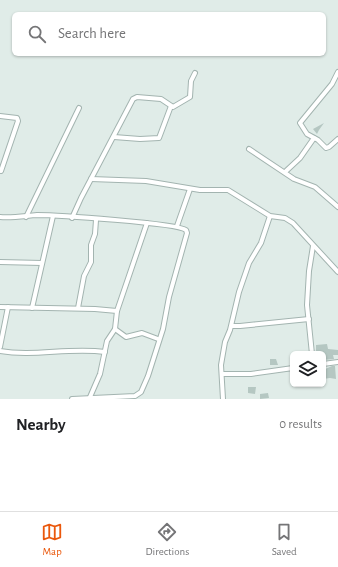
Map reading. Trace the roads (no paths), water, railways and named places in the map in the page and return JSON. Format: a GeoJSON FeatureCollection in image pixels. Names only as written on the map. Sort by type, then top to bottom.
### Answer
{"type":"FeatureCollection","features":[{"type":"Feature","properties":{"kind":"street"},"geometry":{"type":"LineString","coordinates":[[338,72],[332,84],[300,123],[305,132],[327,148],[338,139]]}},
{"type":"Feature","properties":{"kind":"street"},"geometry":{"type":"LineString","coordinates":[[72,218],[134,98],[161,99],[171,106],[176,106],[190,97],[191,81],[195,73]]}},
{"type":"Feature","properties":{"kind":"street"},"geometry":{"type":"LineString","coordinates":[[114,137],[140,139],[159,138],[171,106]]}},
{"type":"Feature","properties":{"kind":"street"},"geometry":{"type":"LineString","coordinates":[[26,217],[79,108]]}},
{"type":"Feature","properties":{"kind":"street"},"geometry":{"type":"LineString","coordinates":[[0,116],[17,118],[18,121],[0,172]]}},
{"type":"Feature","properties":{"kind":"street"},"geometry":{"type":"LineString","coordinates":[[285,172],[303,154],[314,138]]}},
{"type":"Feature","properties":{"kind":"street"},"geometry":{"type":"LineString","coordinates":[[249,149],[294,179],[315,186],[338,207]]}},
{"type":"Feature","properties":{"kind":"street"},"geometry":{"type":"LineString","coordinates":[[92,179],[146,181],[190,189],[228,190],[270,216],[285,218],[293,223],[338,272]]}},
{"type":"Feature","properties":{"kind":"street"},"geometry":{"type":"LineString","coordinates":[[177,226],[190,189]]}},
{"type":"Feature","properties":{"kind":"street"},"geometry":{"type":"LineString","coordinates":[[32,308],[52,216]]}},
{"type":"Feature","properties":{"kind":"street"},"geometry":{"type":"LineString","coordinates":[[0,217],[52,216],[147,223],[177,226],[183,228],[187,233],[148,376],[139,394],[131,396],[72,399]]}},
{"type":"Feature","properties":{"kind":"street"},"geometry":{"type":"LineString","coordinates":[[223,399],[222,353],[232,326],[239,292],[251,259],[261,243],[270,216]]}},
{"type":"Feature","properties":{"kind":"street"},"geometry":{"type":"LineString","coordinates":[[78,308],[84,276],[91,262],[91,245],[95,234],[96,220]]}},
{"type":"Feature","properties":{"kind":"street"},"geometry":{"type":"LineString","coordinates":[[90,397],[100,374],[107,341],[115,329],[117,311],[147,223]]}},
{"type":"Feature","properties":{"kind":"street"},"geometry":{"type":"LineString","coordinates":[[312,351],[307,296],[313,246]]}},
{"type":"Feature","properties":{"kind":"street"},"geometry":{"type":"LineString","coordinates":[[0,262],[42,263]]}},
{"type":"Feature","properties":{"kind":"street"},"geometry":{"type":"LineString","coordinates":[[0,307],[78,308],[117,311]]}},
{"type":"Feature","properties":{"kind":"street"},"geometry":{"type":"LineString","coordinates":[[0,347],[8,308]]}},
{"type":"Feature","properties":{"kind":"street"},"geometry":{"type":"LineString","coordinates":[[232,326],[309,319]]}},
{"type":"Feature","properties":{"kind":"street"},"geometry":{"type":"LineString","coordinates":[[115,329],[126,337],[142,333],[158,339]]}},
{"type":"Feature","properties":{"kind":"street"},"geometry":{"type":"LineString","coordinates":[[0,351],[17,353],[105,352]]}},
{"type":"Feature","properties":{"kind":"street"},"geometry":{"type":"LineString","coordinates":[[326,364],[338,362]]}},
{"type":"Feature","properties":{"kind":"street"},"geometry":{"type":"LineString","coordinates":[[222,374],[251,374],[290,368]]}}]}
